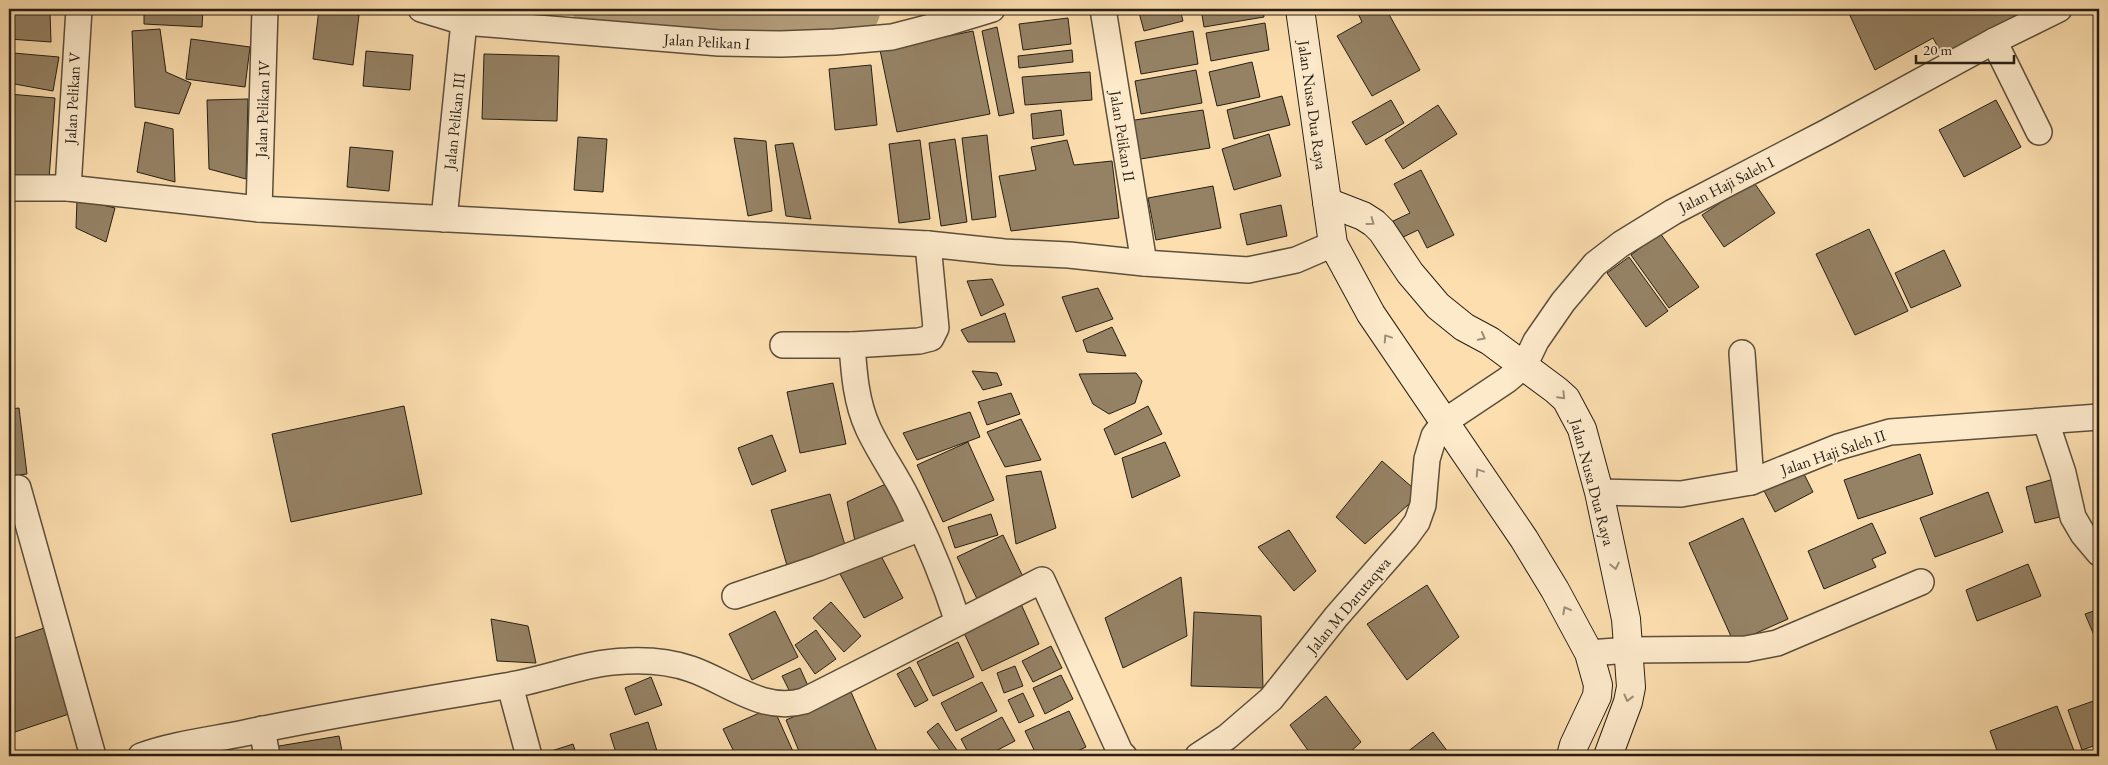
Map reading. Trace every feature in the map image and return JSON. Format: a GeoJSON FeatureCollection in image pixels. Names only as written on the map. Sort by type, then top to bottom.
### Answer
{"type":"FeatureCollection","features":[{"type":"Feature","properties":{"kind":"street","name":"Jalan Pelikan V"},"geometry":{"type":"LineString","coordinates":[[68,188],[79,9]]}},
{"type":"Feature","properties":{"kind":"street","name":"Jalan Pelikan IV"},"geometry":{"type":"LineString","coordinates":[[259,209],[265,9]]}},
{"type":"Feature","properties":{"kind":"street","name":"Jalan Pelikan I"},"geometry":{"type":"LineString","coordinates":[[420,9],[464,22],[719,43],[781,44],[892,37],[992,9]]}},
{"type":"Feature","properties":{"kind":"street","name":"Jalan Pelikan II"},"geometry":{"type":"LineString","coordinates":[[1103,9],[1144,263]]}},
{"type":"Feature","properties":{"kind":"street","name":"Jalan Nusa Dua Raya"},"geometry":{"type":"LineString","coordinates":[[1300,9],[1333,244],[1371,314],[1524,539],[1555,590],[1589,653],[1598,685],[1597,696],[1574,745],[1571,756]]}},
{"type":"Feature","properties":{"kind":"street","name":"Jalan Haji Saleh I"},"geometry":{"type":"LineString","coordinates":[[1444,422],[1507,380],[1524,366],[1536,341],[1579,282],[1595,264],[1622,244],[1673,212],[1827,132],[1994,41],[2059,9]]}},
{"type":"Feature","properties":{"kind":"street","name":"Jalan Pelikan III"},"geometry":{"type":"LineString","coordinates":[[444,220],[464,22]]}},
{"type":"Feature","properties":{"kind":"street"},"geometry":{"type":"LineString","coordinates":[[1994,41],[2040,132]]}},
{"type":"Feature","properties":{"kind":"street"},"geometry":{"type":"LineString","coordinates":[[9,188],[68,188],[259,209],[928,244],[1248,270],[1296,260],[1333,244]]}},
{"type":"Feature","properties":{"kind":"street","name":"Jalan Nusa Dua Raya"},"geometry":{"type":"LineString","coordinates":[[1327,202],[1363,216],[1382,231],[1410,273],[1438,306],[1464,327],[1490,341],[1524,366],[1566,399],[1575,413],[1582,429],[1599,492],[1626,619],[1630,650],[1631,686],[1628,702],[1608,756]]}},
{"type":"Feature","properties":{"kind":"street"},"geometry":{"type":"LineString","coordinates":[[783,345],[852,345],[919,341],[926,340],[934,335],[936,328],[928,244]]}},
{"type":"Feature","properties":{"kind":"street"},"geometry":{"type":"LineString","coordinates":[[852,345],[855,381],[867,427],[907,496],[958,622]]}},
{"type":"Feature","properties":{"kind":"street"},"geometry":{"type":"LineString","coordinates":[[1742,353],[1751,482]]}},
{"type":"Feature","properties":{"kind":"street","name":"Jalan Haji Saleh II"},"geometry":{"type":"LineString","coordinates":[[1599,492],[1681,494],[1751,482],[1838,447],[1890,432],[2099,417]]}},
{"type":"Feature","properties":{"kind":"street","name":"Jalan M Darutaqwa"},"geometry":{"type":"LineString","coordinates":[[1198,756],[1227,737],[1271,699],[1336,617],[1417,522],[1423,505],[1430,447],[1434,436],[1444,422]]}},
{"type":"Feature","properties":{"kind":"street"},"geometry":{"type":"LineString","coordinates":[[2046,422],[2064,473],[2073,517],[2083,534],[2099,553]]}},
{"type":"Feature","properties":{"kind":"street"},"geometry":{"type":"LineString","coordinates":[[18,488],[93,756]]}},
{"type":"Feature","properties":{"kind":"street"},"geometry":{"type":"LineString","coordinates":[[735,596],[818,568],[921,528]]}},
{"type":"Feature","properties":{"kind":"street"},"geometry":{"type":"LineString","coordinates":[[141,756],[262,729],[510,686],[577,669],[616,662],[659,662],[691,669],[764,701],[780,705],[792,704],[804,701],[1042,580],[1120,755]]}},
{"type":"Feature","properties":{"kind":"street"},"geometry":{"type":"LineString","coordinates":[[1589,653],[1630,650],[1716,650],[1763,647],[1777,643],[1921,582]]}},
{"type":"Feature","properties":{"kind":"street"},"geometry":{"type":"LineString","coordinates":[[510,686],[530,756]]}},
{"type":"Feature","properties":{"kind":"street"},"geometry":{"type":"LineString","coordinates":[[262,729],[267,756]]}},
{"type":"Feature","properties":{"kind":"building"},"geometry":{"type":"Polygon","coordinates":[[[9,9],[50,12],[51,42],[9,39],[9,9]]]}},
{"type":"Feature","properties":{"kind":"building"},"geometry":{"type":"Polygon","coordinates":[[[144,9],[203,9],[202,27],[144,24],[144,9]]]}},
{"type":"Feature","properties":{"kind":"building"},"geometry":{"type":"Polygon","coordinates":[[[319,9],[359,15],[353,65],[313,59],[319,9]]]}},
{"type":"Feature","properties":{"kind":"building"},"geometry":{"type":"Polygon","coordinates":[[[1138,9],[1180,9],[1183,21],[1144,31],[1138,9]]]}},
{"type":"Feature","properties":{"kind":"building"},"geometry":{"type":"Polygon","coordinates":[[[1201,9],[1263,9],[1264,17],[1204,27],[1201,9]]]}},
{"type":"Feature","properties":{"kind":"building"},"geometry":{"type":"Polygon","coordinates":[[[1356,9],[1386,9],[1420,70],[1372,96],[1337,36],[1362,22],[1356,9]]]}},
{"type":"Feature","properties":{"kind":"building"},"geometry":{"type":"Polygon","coordinates":[[[1847,9],[2012,9],[2020,24],[1944,58],[1933,38],[1875,70],[1847,9]]]}},
{"type":"Feature","properties":{"kind":"building"},"geometry":{"type":"Polygon","coordinates":[[[1068,18],[1071,44],[1023,50],[1019,24],[1068,18]]]}},
{"type":"Feature","properties":{"kind":"building"},"geometry":{"type":"Polygon","coordinates":[[[1265,23],[1269,50],[1211,61],[1206,33],[1265,23]]]}},
{"type":"Feature","properties":{"kind":"building"},"geometry":{"type":"Polygon","coordinates":[[[997,27],[1014,113],[999,116],[982,31],[997,27]]]}},
{"type":"Feature","properties":{"kind":"building"},"geometry":{"type":"Polygon","coordinates":[[[160,29],[166,72],[191,83],[179,114],[135,107],[132,31],[160,29]]]}},
{"type":"Feature","properties":{"kind":"building"},"geometry":{"type":"Polygon","coordinates":[[[973,31],[990,114],[897,132],[880,50],[973,31]]]}},
{"type":"Feature","properties":{"kind":"building"},"geometry":{"type":"Polygon","coordinates":[[[1193,31],[1198,64],[1141,74],[1135,42],[1193,31]]]}},
{"type":"Feature","properties":{"kind":"building"},"geometry":{"type":"Polygon","coordinates":[[[191,39],[250,47],[245,87],[186,79],[191,39]]]}},
{"type":"Feature","properties":{"kind":"building"},"geometry":{"type":"Polygon","coordinates":[[[1072,50],[1073,62],[1019,68],[1018,56],[1072,50]]]}},
{"type":"Feature","properties":{"kind":"building"},"geometry":{"type":"Polygon","coordinates":[[[366,51],[413,55],[410,90],[363,86],[366,51]]]}},
{"type":"Feature","properties":{"kind":"building"},"geometry":{"type":"Polygon","coordinates":[[[13,53],[59,57],[53,91],[9,83],[13,53]]]}},
{"type":"Feature","properties":{"kind":"building"},"geometry":{"type":"Polygon","coordinates":[[[484,54],[559,56],[557,121],[482,119],[484,54]]]}},
{"type":"Feature","properties":{"kind":"building"},"geometry":{"type":"Polygon","coordinates":[[[1252,62],[1260,97],[1217,106],[1209,72],[1252,62]]]}},
{"type":"Feature","properties":{"kind":"building"},"geometry":{"type":"Polygon","coordinates":[[[871,65],[877,125],[835,130],[829,69],[871,65]]]}},
{"type":"Feature","properties":{"kind":"building"},"geometry":{"type":"Polygon","coordinates":[[[1196,70],[1202,103],[1141,114],[1135,81],[1196,70]]]}},
{"type":"Feature","properties":{"kind":"building"},"geometry":{"type":"Polygon","coordinates":[[[1090,72],[1092,100],[1025,105],[1022,77],[1090,72]]]}},
{"type":"Feature","properties":{"kind":"building"},"geometry":{"type":"Polygon","coordinates":[[[9,94],[55,98],[49,179],[9,176],[9,94]]]}},
{"type":"Feature","properties":{"kind":"building"},"geometry":{"type":"Polygon","coordinates":[[[1282,96],[1290,125],[1234,139],[1227,110],[1282,96]]]}},
{"type":"Feature","properties":{"kind":"building"},"geometry":{"type":"Polygon","coordinates":[[[248,99],[246,179],[209,169],[207,100],[248,99]]]}},
{"type":"Feature","properties":{"kind":"building"},"geometry":{"type":"Polygon","coordinates":[[[1391,100],[1404,123],[1366,145],[1352,122],[1391,100]]]}},
{"type":"Feature","properties":{"kind":"building"},"geometry":{"type":"Polygon","coordinates":[[[1996,100],[2021,147],[1964,177],[1939,130],[1996,100]]]}},
{"type":"Feature","properties":{"kind":"building"},"geometry":{"type":"Polygon","coordinates":[[[1438,105],[1457,134],[1403,169],[1385,140],[1438,105]]]}},
{"type":"Feature","properties":{"kind":"building"},"geometry":{"type":"Polygon","coordinates":[[[1061,110],[1064,135],[1033,139],[1031,114],[1061,110]]]}},
{"type":"Feature","properties":{"kind":"building"},"geometry":{"type":"Polygon","coordinates":[[[1203,110],[1210,148],[1134,160],[1128,121],[1203,110]]]}},
{"type":"Feature","properties":{"kind":"building"},"geometry":{"type":"Polygon","coordinates":[[[145,122],[173,129],[175,182],[137,172],[145,122]]]}},
{"type":"Feature","properties":{"kind":"building"},"geometry":{"type":"Polygon","coordinates":[[[1269,134],[1281,176],[1234,190],[1222,149],[1269,134]]]}},
{"type":"Feature","properties":{"kind":"building"},"geometry":{"type":"Polygon","coordinates":[[[987,135],[996,217],[972,220],[962,138],[987,135]]]}},
{"type":"Feature","properties":{"kind":"building"},"geometry":{"type":"Polygon","coordinates":[[[578,137],[607,139],[603,192],[574,190],[578,137]]]}},
{"type":"Feature","properties":{"kind":"building"},"geometry":{"type":"Polygon","coordinates":[[[734,138],[766,141],[772,211],[748,216],[734,138]]]}},
{"type":"Feature","properties":{"kind":"building"},"geometry":{"type":"Polygon","coordinates":[[[955,139],[967,222],[941,226],[929,143],[955,139]]]}},
{"type":"Feature","properties":{"kind":"building"},"geometry":{"type":"Polygon","coordinates":[[[920,140],[930,219],[899,223],[889,144],[920,140]]]}},
{"type":"Feature","properties":{"kind":"building"},"geometry":{"type":"Polygon","coordinates":[[[1067,140],[1074,165],[1112,161],[1119,218],[1011,231],[999,176],[1036,170],[1031,147],[1067,140]]]}},
{"type":"Feature","properties":{"kind":"building"},"geometry":{"type":"Polygon","coordinates":[[[793,143],[811,219],[786,216],[775,145],[793,143]]]}},
{"type":"Feature","properties":{"kind":"building"},"geometry":{"type":"Polygon","coordinates":[[[350,147],[393,151],[389,191],[347,187],[350,147]]]}},
{"type":"Feature","properties":{"kind":"building"},"geometry":{"type":"Polygon","coordinates":[[[1421,170],[1454,235],[1427,248],[1418,230],[1399,239],[1389,223],[1410,213],[1394,184],[1421,170]]]}},
{"type":"Feature","properties":{"kind":"building"},"geometry":{"type":"Polygon","coordinates":[[[1753,181],[1775,213],[1724,247],[1702,215],[1753,181]]]}},
{"type":"Feature","properties":{"kind":"building"},"geometry":{"type":"Polygon","coordinates":[[[1213,186],[1221,228],[1156,240],[1148,198],[1213,186]]]}},
{"type":"Feature","properties":{"kind":"building"},"geometry":{"type":"Polygon","coordinates":[[[77,199],[115,208],[106,242],[76,228],[77,199]]]}},
{"type":"Feature","properties":{"kind":"building"},"geometry":{"type":"Polygon","coordinates":[[[1281,205],[1287,236],[1247,245],[1240,214],[1281,205]]]}},
{"type":"Feature","properties":{"kind":"building"},"geometry":{"type":"Polygon","coordinates":[[[1869,229],[1908,311],[1855,335],[1816,254],[1869,229]]]}},
{"type":"Feature","properties":{"kind":"building"},"geometry":{"type":"Polygon","coordinates":[[[1660,233],[1699,287],[1669,308],[1631,255],[1660,233]]]}},
{"type":"Feature","properties":{"kind":"building"},"geometry":{"type":"Polygon","coordinates":[[[1944,250],[1961,286],[1911,308],[1895,273],[1944,250]]]}},
{"type":"Feature","properties":{"kind":"building"},"geometry":{"type":"Polygon","coordinates":[[[1629,257],[1668,311],[1646,327],[1607,273],[1629,257]]]}},
{"type":"Feature","properties":{"kind":"building"},"geometry":{"type":"Polygon","coordinates":[[[992,279],[1004,305],[981,316],[967,281],[992,279]]]}},
{"type":"Feature","properties":{"kind":"building"},"geometry":{"type":"Polygon","coordinates":[[[1098,288],[1113,319],[1076,332],[1062,297],[1098,288]]]}},
{"type":"Feature","properties":{"kind":"building"},"geometry":{"type":"Polygon","coordinates":[[[1005,313],[1015,342],[968,342],[961,330],[1005,313]]]}},
{"type":"Feature","properties":{"kind":"building"},"geometry":{"type":"Polygon","coordinates":[[[1112,327],[1126,356],[1087,352],[1083,340],[1112,327]]]}},
{"type":"Feature","properties":{"kind":"building"},"geometry":{"type":"Polygon","coordinates":[[[972,371],[997,373],[1002,385],[983,390],[972,371]]]}},
{"type":"Feature","properties":{"kind":"building"},"geometry":{"type":"Polygon","coordinates":[[[1136,373],[1142,381],[1135,403],[1109,414],[1093,404],[1079,374],[1136,373]]]}},
{"type":"Feature","properties":{"kind":"building"},"geometry":{"type":"Polygon","coordinates":[[[833,383],[846,444],[800,453],[787,392],[833,383]]]}},
{"type":"Feature","properties":{"kind":"building"},"geometry":{"type":"Polygon","coordinates":[[[1011,393],[1020,414],[987,425],[978,402],[1011,393]]]}},
{"type":"Feature","properties":{"kind":"building"},"geometry":{"type":"Polygon","coordinates":[[[404,406],[422,494],[291,522],[272,434],[404,406]]]}},
{"type":"Feature","properties":{"kind":"building"},"geometry":{"type":"Polygon","coordinates":[[[1148,406],[1162,434],[1115,455],[1104,429],[1148,406]]]}},
{"type":"Feature","properties":{"kind":"building"},"geometry":{"type":"Polygon","coordinates":[[[19,408],[27,474],[9,476],[9,409],[19,408]]]}},
{"type":"Feature","properties":{"kind":"building"},"geometry":{"type":"Polygon","coordinates":[[[970,412],[980,437],[917,460],[903,433],[970,412]]]}},
{"type":"Feature","properties":{"kind":"building"},"geometry":{"type":"Polygon","coordinates":[[[1021,419],[1041,460],[1005,467],[987,432],[1021,419]]]}},
{"type":"Feature","properties":{"kind":"building"},"geometry":{"type":"Polygon","coordinates":[[[772,435],[786,471],[752,485],[738,448],[772,435]]]}},
{"type":"Feature","properties":{"kind":"building"},"geometry":{"type":"Polygon","coordinates":[[[968,442],[994,500],[943,522],[917,465],[968,442]]]}},
{"type":"Feature","properties":{"kind":"building"},"geometry":{"type":"Polygon","coordinates":[[[1165,442],[1180,476],[1132,498],[1122,458],[1165,442]]]}},
{"type":"Feature","properties":{"kind":"building"},"geometry":{"type":"Polygon","coordinates":[[[1920,454],[1933,494],[1858,519],[1844,480],[1920,454]]]}},
{"type":"Feature","properties":{"kind":"building"},"geometry":{"type":"Polygon","coordinates":[[[1382,461],[1420,494],[1365,544],[1336,517],[1382,461]]]}},
{"type":"Feature","properties":{"kind":"building"},"geometry":{"type":"Polygon","coordinates":[[[1800,466],[1813,492],[1775,512],[1761,485],[1800,466]]]}},
{"type":"Feature","properties":{"kind":"building"},"geometry":{"type":"Polygon","coordinates":[[[1041,471],[1056,528],[1016,544],[1006,476],[1041,471]]]}},
{"type":"Feature","properties":{"kind":"building"},"geometry":{"type":"Polygon","coordinates":[[[2054,479],[2064,516],[2035,523],[2026,487],[2054,479]]]}},
{"type":"Feature","properties":{"kind":"building"},"geometry":{"type":"Polygon","coordinates":[[[890,482],[910,525],[857,551],[847,502],[890,482]]]}},
{"type":"Feature","properties":{"kind":"building"},"geometry":{"type":"Polygon","coordinates":[[[1988,492],[2003,532],[1935,557],[1920,518],[1988,492]]]}},
{"type":"Feature","properties":{"kind":"building"},"geometry":{"type":"Polygon","coordinates":[[[830,494],[847,552],[788,569],[771,510],[830,494]]]}},
{"type":"Feature","properties":{"kind":"building"},"geometry":{"type":"Polygon","coordinates":[[[991,514],[998,535],[955,548],[948,527],[991,514]]]}},
{"type":"Feature","properties":{"kind":"building"},"geometry":{"type":"Polygon","coordinates":[[[1743,518],[1788,619],[1734,643],[1689,543],[1743,518]]]}},
{"type":"Feature","properties":{"kind":"building"},"geometry":{"type":"Polygon","coordinates":[[[1872,523],[1886,553],[1872,559],[1876,567],[1824,589],[1808,551],[1872,523]]]}},
{"type":"Feature","properties":{"kind":"building"},"geometry":{"type":"Polygon","coordinates":[[[1289,530],[1316,571],[1294,591],[1258,547],[1289,530]]]}},
{"type":"Feature","properties":{"kind":"building"},"geometry":{"type":"Polygon","coordinates":[[[1003,535],[1024,579],[978,601],[957,557],[1003,535]]]}},
{"type":"Feature","properties":{"kind":"building"},"geometry":{"type":"Polygon","coordinates":[[[880,554],[903,598],[864,618],[840,574],[880,554]]]}},
{"type":"Feature","properties":{"kind":"building"},"geometry":{"type":"Polygon","coordinates":[[[2028,564],[2041,596],[1977,621],[1966,590],[2028,564]]]}},
{"type":"Feature","properties":{"kind":"building"},"geometry":{"type":"Polygon","coordinates":[[[1181,577],[1187,636],[1123,668],[1105,618],[1181,577]]]}},
{"type":"Feature","properties":{"kind":"building"},"geometry":{"type":"Polygon","coordinates":[[[1427,585],[1459,637],[1407,680],[1367,624],[1427,585]]]}},
{"type":"Feature","properties":{"kind":"building"},"geometry":{"type":"Polygon","coordinates":[[[831,602],[861,636],[844,652],[813,618],[831,602]]]}},
{"type":"Feature","properties":{"kind":"building"},"geometry":{"type":"Polygon","coordinates":[[[1021,604],[1039,644],[982,671],[963,631],[1021,604]]]}},
{"type":"Feature","properties":{"kind":"building"},"geometry":{"type":"Polygon","coordinates":[[[2099,609],[2099,647],[2085,614],[2099,609]]]}},
{"type":"Feature","properties":{"kind":"building"},"geometry":{"type":"Polygon","coordinates":[[[775,611],[798,657],[752,680],[729,634],[775,611]]]}},
{"type":"Feature","properties":{"kind":"building"},"geometry":{"type":"Polygon","coordinates":[[[1194,612],[1261,616],[1263,688],[1191,686],[1194,612]]]}},
{"type":"Feature","properties":{"kind":"building"},"geometry":{"type":"Polygon","coordinates":[[[491,619],[528,626],[536,663],[497,661],[491,619]]]}},
{"type":"Feature","properties":{"kind":"building"},"geometry":{"type":"Polygon","coordinates":[[[44,628],[72,713],[15,732],[9,714],[9,640],[44,628]]]}},
{"type":"Feature","properties":{"kind":"building"},"geometry":{"type":"Polygon","coordinates":[[[816,630],[836,659],[815,674],[795,645],[816,630]]]}},
{"type":"Feature","properties":{"kind":"building"},"geometry":{"type":"Polygon","coordinates":[[[958,642],[974,677],[933,696],[917,662],[958,642]]]}},
{"type":"Feature","properties":{"kind":"building"},"geometry":{"type":"Polygon","coordinates":[[[1051,646],[1062,668],[1033,682],[1022,661],[1051,646]]]}},
{"type":"Feature","properties":{"kind":"building"},"geometry":{"type":"Polygon","coordinates":[[[1015,666],[1023,686],[1004,693],[997,673],[1015,666]]]}},
{"type":"Feature","properties":{"kind":"building"},"geometry":{"type":"Polygon","coordinates":[[[910,667],[928,700],[915,707],[897,674],[910,667]]]}},
{"type":"Feature","properties":{"kind":"building"},"geometry":{"type":"Polygon","coordinates":[[[800,668],[809,688],[792,696],[782,676],[800,668]]]}},
{"type":"Feature","properties":{"kind":"building"},"geometry":{"type":"Polygon","coordinates":[[[1061,675],[1073,699],[1045,714],[1033,688],[1061,675]]]}},
{"type":"Feature","properties":{"kind":"building"},"geometry":{"type":"Polygon","coordinates":[[[651,677],[662,705],[635,715],[625,688],[651,677]]]}},
{"type":"Feature","properties":{"kind":"building"},"geometry":{"type":"Polygon","coordinates":[[[982,682],[997,711],[956,731],[941,703],[982,682]]]}},
{"type":"Feature","properties":{"kind":"building"},"geometry":{"type":"Polygon","coordinates":[[[851,692],[879,756],[801,756],[786,720],[851,692]]]}},
{"type":"Feature","properties":{"kind":"building"},"geometry":{"type":"Polygon","coordinates":[[[1023,693],[1034,716],[1019,723],[1008,700],[1023,693]]]}},
{"type":"Feature","properties":{"kind":"building"},"geometry":{"type":"Polygon","coordinates":[[[1326,696],[1361,742],[1346,756],[1312,756],[1290,725],[1326,696]]]}},
{"type":"Feature","properties":{"kind":"building"},"geometry":{"type":"Polygon","coordinates":[[[2099,699],[2099,744],[2082,750],[2068,710],[2099,699]]]}},
{"type":"Feature","properties":{"kind":"building"},"geometry":{"type":"Polygon","coordinates":[[[2057,706],[2076,756],[1999,756],[1990,731],[2057,706]]]}},
{"type":"Feature","properties":{"kind":"building"},"geometry":{"type":"Polygon","coordinates":[[[773,707],[795,756],[736,756],[723,729],[773,707]]]}},
{"type":"Feature","properties":{"kind":"building"},"geometry":{"type":"Polygon","coordinates":[[[1069,711],[1086,747],[1067,756],[1037,756],[1025,731],[1069,711]]]}},
{"type":"Feature","properties":{"kind":"building"},"geometry":{"type":"Polygon","coordinates":[[[1002,717],[1015,741],[986,756],[970,756],[961,739],[1002,717]]]}},
{"type":"Feature","properties":{"kind":"building"},"geometry":{"type":"Polygon","coordinates":[[[648,722],[657,751],[639,756],[617,756],[610,734],[648,722]]]}},
{"type":"Feature","properties":{"kind":"building"},"geometry":{"type":"Polygon","coordinates":[[[938,723],[961,756],[944,756],[927,732],[938,723]]]}},
{"type":"Feature","properties":{"kind":"building"},"geometry":{"type":"Polygon","coordinates":[[[1433,732],[1451,756],[1402,756],[1433,732]]]}},
{"type":"Feature","properties":{"kind":"building"},"geometry":{"type":"Polygon","coordinates":[[[339,736],[343,756],[275,756],[273,747],[339,736]]]}},
{"type":"Feature","properties":{"kind":"building"},"geometry":{"type":"Polygon","coordinates":[[[9,740],[16,756],[9,756],[9,740]]]}},
{"type":"Feature","properties":{"kind":"building"},"geometry":{"type":"Polygon","coordinates":[[[573,744],[577,756],[536,756],[573,744]]]}},
{"type":"Feature","properties":{"kind":"building"},"geometry":{"type":"Polygon","coordinates":[[[2099,748],[2099,756],[2090,756],[2088,752],[2099,748]]]}},
{"type":"Feature","properties":{"kind":"building"},"geometry":{"type":"Polygon","coordinates":[[[1090,752],[1092,756],[1081,756],[1090,752]]]}},
{"type":"Feature","properties":{"kind":"waterway"},"geometry":{"type":"LineString","coordinates":[[602,9],[827,16],[851,9]]}}]}
